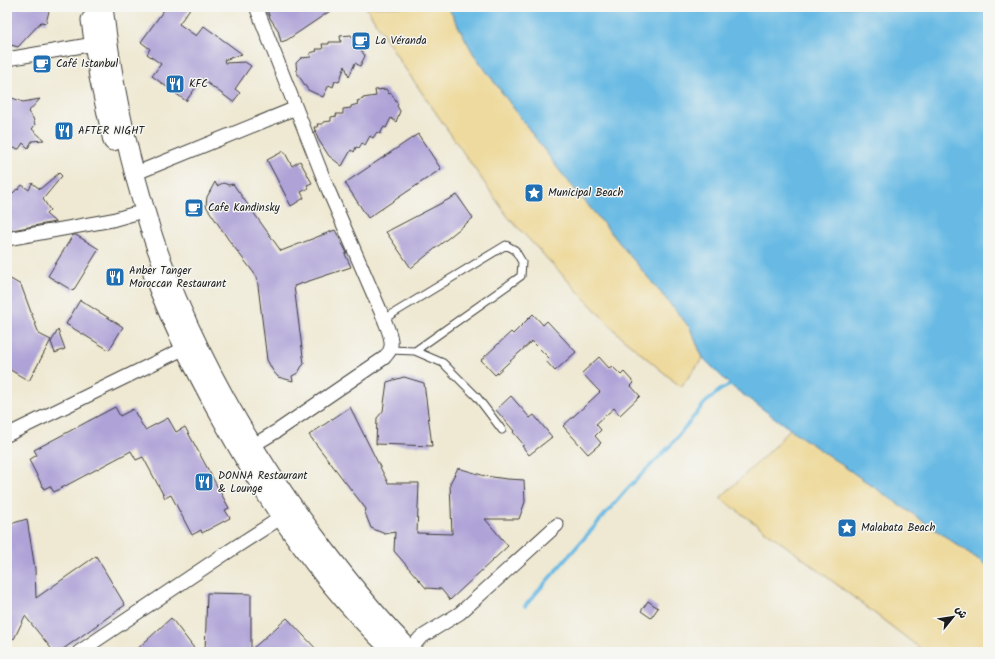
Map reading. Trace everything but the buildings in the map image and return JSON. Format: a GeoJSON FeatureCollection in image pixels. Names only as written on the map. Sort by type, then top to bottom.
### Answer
{"type":"FeatureCollection","features":[{"type":"Feature","properties":{"kind":"main road"},"geometry":{"type":"LineString","coordinates":[[90,7],[94,44],[106,115],[124,185],[165,306],[185,348],[211,400],[258,483],[303,547],[353,611],[405,651]]}},
{"type":"Feature","properties":{"kind":"main road"},"geometry":{"type":"LineString","coordinates":[[103,7],[107,42],[120,113],[134,174],[155,244],[171,286],[197,343],[252,446],[290,503],[329,556],[385,623],[405,651]]}},
{"type":"Feature","properties":{"kind":"street"},"geometry":{"type":"LineString","coordinates":[[252,446],[277,431],[384,358],[390,350],[389,333],[384,319],[333,201],[257,9]]}},
{"type":"Feature","properties":{"kind":"street"},"geometry":{"type":"LineString","coordinates":[[7,59],[94,44]]}},
{"type":"Feature","properties":{"kind":"street"},"geometry":{"type":"LineString","coordinates":[[134,174],[296,108]]}},
{"type":"Feature","properties":{"kind":"street"},"geometry":{"type":"LineString","coordinates":[[7,239],[112,220],[133,214]]}},
{"type":"Feature","properties":{"kind":"street"},"geometry":{"type":"LineString","coordinates":[[7,435],[185,348]]}},
{"type":"Feature","properties":{"kind":"street"},"geometry":{"type":"LineString","coordinates":[[79,652],[282,517]]}},
{"type":"Feature","properties":{"kind":"street"},"geometry":{"type":"LineString","coordinates":[[405,651],[420,638],[460,612],[557,525]]}},
{"type":"Feature","properties":{"kind":"lane"},"geometry":{"type":"LineString","coordinates":[[384,319],[506,245],[515,250],[522,262],[521,276],[415,351]]}},
{"type":"Feature","properties":{"kind":"lane"},"geometry":{"type":"LineString","coordinates":[[390,350],[415,351],[443,363],[477,397],[502,430]]}},
{"type":"Feature","properties":{"kind":"sand","name":"Municipal Beach"},"geometry":{"type":"Polygon","coordinates":[[[366,7],[448,7],[473,53],[559,170],[690,328],[703,358],[681,387],[620,336],[508,217],[402,64],[366,7]]]}},
{"type":"Feature","properties":{"kind":"sand","name":"Malabata Beach"},"geometry":{"type":"Polygon","coordinates":[[[790,429],[988,566],[988,652],[925,652],[801,557],[720,498],[771,450],[790,429]]]}},
{"type":"Feature","properties":{"kind":"water"},"geometry":{"type":"Polygon","coordinates":[[[448,7],[988,7],[988,566],[790,429],[730,385],[703,358],[690,328],[559,170],[473,53],[448,7]]]}},
{"type":"Feature","properties":{"kind":"waterway"},"geometry":{"type":"LineString","coordinates":[[525,606],[628,488],[670,446],[704,404],[720,390],[730,385]]}},
{"type":"Feature","properties":{"kind":"place","name":"La Véranda"},"geometry":{"type":"Point","coordinates":[361,41]}},
{"type":"Feature","properties":{"kind":"place","name":"Café Istanbul"},"geometry":{"type":"Point","coordinates":[42,64]}},
{"type":"Feature","properties":{"kind":"place","name":"KFC"},"geometry":{"type":"Point","coordinates":[175,84]}},
{"type":"Feature","properties":{"kind":"place","name":"AFTER NIGHT"},"geometry":{"type":"Point","coordinates":[64,131]}},
{"type":"Feature","properties":{"kind":"place","name":"Municipal Beach"},"geometry":{"type":"Point","coordinates":[534,193]}},
{"type":"Feature","properties":{"kind":"place","name":"Cafe Kandinsky"},"geometry":{"type":"Point","coordinates":[194,208]}},
{"type":"Feature","properties":{"kind":"place","name":"Anber Tanger Moroccan Restaurant"},"geometry":{"type":"Point","coordinates":[115,277]}},
{"type":"Feature","properties":{"kind":"place","name":"DONNA Restaurant & Lounge"},"geometry":{"type":"Point","coordinates":[204,482]}},
{"type":"Feature","properties":{"kind":"place","name":"Malabata Beach"},"geometry":{"type":"Point","coordinates":[847,528]}}]}
